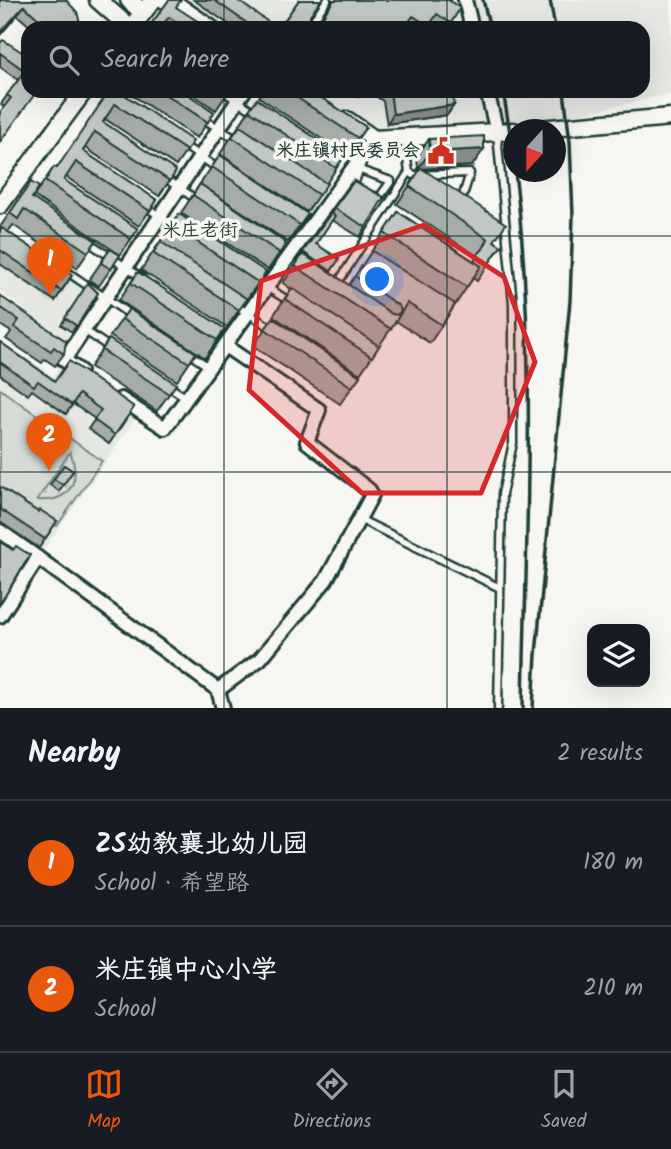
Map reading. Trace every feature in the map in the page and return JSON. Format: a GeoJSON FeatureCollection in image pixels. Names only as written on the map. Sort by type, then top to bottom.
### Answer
{"type":"FeatureCollection","features":[{"type":"Feature","properties":{"kind":"main road"},"geometry":{"type":"LineString","coordinates":[[98,0],[123,21]]}},
{"type":"Feature","properties":{"kind":"main road"},"geometry":{"type":"LineString","coordinates":[[129,0],[148,6],[136,21]]}},
{"type":"Feature","properties":{"kind":"main road"},"geometry":{"type":"LineString","coordinates":[[169,0],[200,21]]}},
{"type":"Feature","properties":{"kind":"main road"},"geometry":{"type":"LineString","coordinates":[[0,205],[80,98]]}},
{"type":"Feature","properties":{"kind":"main road"},"geometry":{"type":"LineString","coordinates":[[333,111],[370,145],[403,137],[503,132]]}},
{"type":"Feature","properties":{"kind":"main road"},"geometry":{"type":"LineString","coordinates":[[566,127],[671,117]]}},
{"type":"Feature","properties":{"kind":"street"},"geometry":{"type":"LineString","coordinates":[[465,0],[470,21]]}},
{"type":"Feature","properties":{"kind":"street"},"geometry":{"type":"LineString","coordinates":[[86,375],[64,360],[126,267],[148,246],[160,216],[240,98]]}},
{"type":"Feature","properties":{"kind":"street"},"geometry":{"type":"LineString","coordinates":[[490,98],[503,127]]}},
{"type":"Feature","properties":{"kind":"street"},"geometry":{"type":"LineString","coordinates":[[108,389],[165,428],[209,367],[226,338],[248,314],[286,261],[303,227],[324,197],[370,145]]}},
{"type":"Feature","properties":{"kind":"street"},"geometry":{"type":"LineString","coordinates":[[218,690],[260,659],[326,580],[372,495],[307,442],[319,410],[226,338]]}},
{"type":"Feature","properties":{"kind":"street"},"geometry":{"type":"LineString","coordinates":[[0,531],[218,690],[223,708]]}},
{"type":"Feature","properties":{"kind":"street"},"geometry":{"type":"LineString","coordinates":[[0,616],[38,558]]}},
{"type":"Feature","properties":{"kind":"lane"},"geometry":{"type":"LineString","coordinates":[[313,21],[327,0]]}},
{"type":"Feature","properties":{"kind":"lane"},"geometry":{"type":"LineString","coordinates":[[243,98],[260,115]]}},
{"type":"Feature","properties":{"kind":"lane"},"geometry":{"type":"LineString","coordinates":[[196,113],[241,143]]}},
{"type":"Feature","properties":{"kind":"lane"},"geometry":{"type":"LineString","coordinates":[[403,137],[412,174],[426,183]]}},
{"type":"Feature","properties":{"kind":"lane"},"geometry":{"type":"LineString","coordinates":[[178,141],[222,171]]}},
{"type":"Feature","properties":{"kind":"lane"},"geometry":{"type":"LineString","coordinates":[[349,170],[391,181],[379,198],[353,187],[349,170]]}},
{"type":"Feature","properties":{"kind":"lane"},"geometry":{"type":"LineString","coordinates":[[412,174],[470,173],[460,206],[449,198]]}},
{"type":"Feature","properties":{"kind":"lane"},"geometry":{"type":"LineString","coordinates":[[158,174],[201,202]]}},
{"type":"Feature","properties":{"kind":"lane"},"geometry":{"type":"LineString","coordinates":[[341,278],[385,209],[412,174]]}},
{"type":"Feature","properties":{"kind":"lane"},"geometry":{"type":"LineString","coordinates":[[498,708],[502,494],[513,443],[513,304],[507,182]]}},
{"type":"Feature","properties":{"kind":"lane"},"geometry":{"type":"LineString","coordinates":[[139,202],[181,230]]}},
{"type":"Feature","properties":{"kind":"lane"},"geometry":{"type":"LineString","coordinates":[[385,209],[395,216]]}},
{"type":"Feature","properties":{"kind":"lane"},"geometry":{"type":"LineString","coordinates":[[81,237],[147,281]]}},
{"type":"Feature","properties":{"kind":"lane"},"geometry":{"type":"LineString","coordinates":[[356,253],[368,260]]}},
{"type":"Feature","properties":{"kind":"lane"},"geometry":{"type":"LineString","coordinates":[[54,263],[140,321]]}},
{"type":"Feature","properties":{"kind":"lane"},"geometry":{"type":"LineString","coordinates":[[246,273],[300,309]]}},
{"type":"Feature","properties":{"kind":"lane"},"geometry":{"type":"LineString","coordinates":[[227,299],[282,335]]}},
{"type":"Feature","properties":{"kind":"lane"},"geometry":{"type":"LineString","coordinates":[[84,330],[118,353]]}},
{"type":"Feature","properties":{"kind":"lane"},"geometry":{"type":"LineString","coordinates":[[186,352],[209,367]]}},
{"type":"Feature","properties":{"kind":"lane"},"geometry":{"type":"LineString","coordinates":[[164,383],[187,398]]}},
{"type":"Feature","properties":{"kind":"lane"},"geometry":{"type":"LineString","coordinates":[[359,519],[500,588]]}},
{"type":"Feature","properties":{"kind":"highlighted area"},"geometry":{"type":"Polygon","coordinates":[[[424,225],[504,277],[535,362],[481,493],[362,493],[249,390],[261,281],[424,225]]]}},
{"type":"Feature","properties":{"kind":"shaded area"},"geometry":{"type":"Polygon","coordinates":[[[165,0],[671,0],[671,94],[557,119],[503,119],[503,131],[497,132],[374,139],[313,98],[650,98],[650,21],[199,21],[165,0]]]}},
{"type":"Feature","properties":{"kind":"shaded area"},"geometry":{"type":"Polygon","coordinates":[[[7,236],[101,299],[65,351],[25,322],[30,314],[0,291],[0,247],[7,236]]]}},
{"type":"Feature","properties":{"kind":"shaded area"},"geometry":{"type":"Polygon","coordinates":[[[0,340],[53,376],[64,360],[140,412],[38,558],[0,531],[0,340]]]}},
{"type":"Feature","properties":{"kind":"shaded area"},"geometry":{"type":"Polygon","coordinates":[[[0,389],[102,461],[57,526],[0,488],[0,389]],[[70,452],[37,500],[58,498],[65,494],[74,481],[70,452]]]}},
{"type":"Feature","properties":{"kind":"shaded area"},"geometry":{"type":"Polygon","coordinates":[[[70,451],[75,472],[71,488],[58,498],[36,500],[70,451]]]}},
{"type":"Feature","properties":{"kind":"building"},"geometry":{"type":"Polygon","coordinates":[[[0,0],[66,0],[77,12],[79,21],[41,21],[24,6],[0,31],[0,0]]]}},
{"type":"Feature","properties":{"kind":"building"},"geometry":{"type":"Polygon","coordinates":[[[169,0],[181,0],[176,7],[197,21],[175,21],[169,17],[166,21],[153,21],[169,0]]]}},
{"type":"Feature","properties":{"kind":"building"},"geometry":{"type":"Polygon","coordinates":[[[214,0],[237,0],[267,21],[244,21],[214,0]]]}},
{"type":"Feature","properties":{"kind":"building"},"geometry":{"type":"Polygon","coordinates":[[[299,0],[321,0],[310,15],[311,21],[284,21],[299,0]]]}},
{"type":"Feature","properties":{"kind":"building"},"geometry":{"type":"Polygon","coordinates":[[[334,0],[451,0],[460,8],[452,21],[437,14],[432,21],[421,21],[413,16],[409,21],[320,21],[334,0]]]}},
{"type":"Feature","properties":{"kind":"building"},"geometry":{"type":"Polygon","coordinates":[[[3,40],[21,52],[21,68],[0,53],[0,43],[3,40]]]}},
{"type":"Feature","properties":{"kind":"building"},"geometry":{"type":"Polygon","coordinates":[[[21,76],[21,98],[32,98],[0,142],[0,112],[11,98],[7,95],[21,76]]]}},
{"type":"Feature","properties":{"kind":"building"},"geometry":{"type":"Polygon","coordinates":[[[104,98],[129,98],[193,141],[187,151],[115,104],[103,122],[176,171],[170,181],[95,132],[83,151],[157,200],[150,211],[76,162],[64,180],[138,229],[131,239],[45,181],[54,167],[57,168],[104,98]]]}},
{"type":"Feature","properties":{"kind":"building"},"geometry":{"type":"Polygon","coordinates":[[[171,98],[193,98],[214,112],[208,122],[171,98]]]}},
{"type":"Feature","properties":{"kind":"building"},"geometry":{"type":"Polygon","coordinates":[[[298,98],[322,98],[366,127],[358,138],[298,98]]]}},
{"type":"Feature","properties":{"kind":"building"},"geometry":{"type":"Polygon","coordinates":[[[391,98],[453,98],[454,105],[393,114],[391,98]]]}},
{"type":"Feature","properties":{"kind":"building"},"geometry":{"type":"Polygon","coordinates":[[[257,99],[344,157],[336,168],[249,110],[257,99]]]}},
{"type":"Feature","properties":{"kind":"building"},"geometry":{"type":"Polygon","coordinates":[[[240,126],[327,184],[319,195],[232,137],[240,126]]]}},
{"type":"Feature","properties":{"kind":"building"},"geometry":{"type":"Polygon","coordinates":[[[484,136],[484,149],[430,152],[429,139],[484,136]]]}},
{"type":"Feature","properties":{"kind":"building"},"geometry":{"type":"Polygon","coordinates":[[[220,155],[308,214],[300,225],[212,167],[220,155]]]}},
{"type":"Feature","properties":{"kind":"building"},"geometry":{"type":"Polygon","coordinates":[[[421,168],[506,224],[494,241],[501,246],[489,263],[477,255],[488,239],[409,186],[421,168]]]}},
{"type":"Feature","properties":{"kind":"building"},"geometry":{"type":"Polygon","coordinates":[[[354,181],[384,197],[366,227],[334,208],[354,181]]]}},
{"type":"Feature","properties":{"kind":"building"},"geometry":{"type":"Polygon","coordinates":[[[31,182],[39,187],[32,198],[96,241],[88,252],[24,209],[18,219],[10,213],[31,182]]]}},
{"type":"Feature","properties":{"kind":"building"},"geometry":{"type":"Polygon","coordinates":[[[200,184],[286,243],[280,253],[193,195],[200,184]]]}},
{"type":"Feature","properties":{"kind":"building"},"geometry":{"type":"Polygon","coordinates":[[[398,212],[481,266],[467,287],[384,233],[398,212]]]}},
{"type":"Feature","properties":{"kind":"building"},"geometry":{"type":"Polygon","coordinates":[[[331,213],[335,216],[316,244],[339,259],[331,271],[303,252],[331,213]]]}},
{"type":"Feature","properties":{"kind":"building"},"geometry":{"type":"Polygon","coordinates":[[[179,214],[266,272],[259,283],[172,225],[179,214]]]}},
{"type":"Feature","properties":{"kind":"building"},"geometry":{"type":"Polygon","coordinates":[[[2,228],[72,275],[61,291],[0,250],[2,228]]]}},
{"type":"Feature","properties":{"kind":"building"},"geometry":{"type":"Polygon","coordinates":[[[161,242],[247,299],[239,310],[153,253],[161,242]]]}},
{"type":"Feature","properties":{"kind":"building"},"geometry":{"type":"Polygon","coordinates":[[[110,249],[120,255],[111,269],[101,263],[110,249]]]}},
{"type":"Feature","properties":{"kind":"building"},"geometry":{"type":"Polygon","coordinates":[[[372,251],[455,304],[442,325],[407,303],[391,329],[295,266],[303,254],[397,315],[401,311],[399,306],[355,276],[372,251]]]}},
{"type":"Feature","properties":{"kind":"building"},"geometry":{"type":"Polygon","coordinates":[[[138,272],[225,329],[217,340],[131,283],[138,272]]]}},
{"type":"Feature","properties":{"kind":"building"},"geometry":{"type":"Polygon","coordinates":[[[88,283],[98,293],[77,326],[65,318],[88,283]]]}},
{"type":"Feature","properties":{"kind":"building"},"geometry":{"type":"Polygon","coordinates":[[[292,288],[379,346],[372,357],[285,299],[292,288]]]}},
{"type":"Feature","properties":{"kind":"building"},"geometry":{"type":"Polygon","coordinates":[[[0,296],[66,341],[64,354],[54,347],[51,351],[14,327],[19,320],[0,307],[0,296]]]}},
{"type":"Feature","properties":{"kind":"building"},"geometry":{"type":"Polygon","coordinates":[[[129,309],[196,353],[189,363],[122,319],[129,309]]]}},
{"type":"Feature","properties":{"kind":"building"},"geometry":{"type":"Polygon","coordinates":[[[273,318],[360,376],[352,387],[265,329],[273,318]]]}},
{"type":"Feature","properties":{"kind":"building"},"geometry":{"type":"Polygon","coordinates":[[[109,339],[176,384],[169,394],[102,350],[109,339]]]}},
{"type":"Feature","properties":{"kind":"building"},"geometry":{"type":"Polygon","coordinates":[[[0,342],[55,381],[69,361],[134,407],[115,435],[94,420],[101,410],[79,394],[72,405],[38,381],[34,386],[0,362],[0,342]]]}},
{"type":"Feature","properties":{"kind":"building"},"geometry":{"type":"Polygon","coordinates":[[[64,465],[73,471],[63,485],[54,479],[64,465]]]}},
{"type":"Feature","properties":{"kind":"building"},"geometry":{"type":"Polygon","coordinates":[[[0,487],[57,521],[45,539],[0,509],[0,487]]]}},
{"type":"Feature","properties":{"kind":"building"},"geometry":{"type":"Polygon","coordinates":[[[0,542],[13,550],[16,546],[30,555],[0,604],[0,542]]]}},
{"type":"Feature","properties":{"kind":"railway"},"geometry":{"type":"LineString","coordinates":[[483,0],[488,21]]}},
{"type":"Feature","properties":{"kind":"railway"},"geometry":{"type":"LineString","coordinates":[[550,0],[554,21]]}},
{"type":"Feature","properties":{"kind":"railway"},"geometry":{"type":"LineString","coordinates":[[504,98],[508,119]]}},
{"type":"Feature","properties":{"kind":"railway"},"geometry":{"type":"LineString","coordinates":[[533,708],[570,301],[573,216],[570,142],[565,98]]}},
{"type":"Feature","properties":{"kind":"railway"},"geometry":{"type":"LineString","coordinates":[[516,182],[522,239],[528,372],[523,708]]}},
{"type":"Feature","properties":{"kind":"place","name":"米庄镇村民委员会"},"geometry":{"type":"Point","coordinates":[441,151]}},
{"type":"Feature","properties":{"kind":"place","name":"ZS幼教襄北幼儿园"},"geometry":{"type":"Point","coordinates":[50,295]}},
{"type":"Feature","properties":{"kind":"place","name":"米庄镇中心小学"},"geometry":{"type":"Point","coordinates":[49,471]}},
{"type":"Feature","properties":{"kind":"district","name":"米庄老街"},"geometry":{"type":"Point","coordinates":[200,231]}}]}
